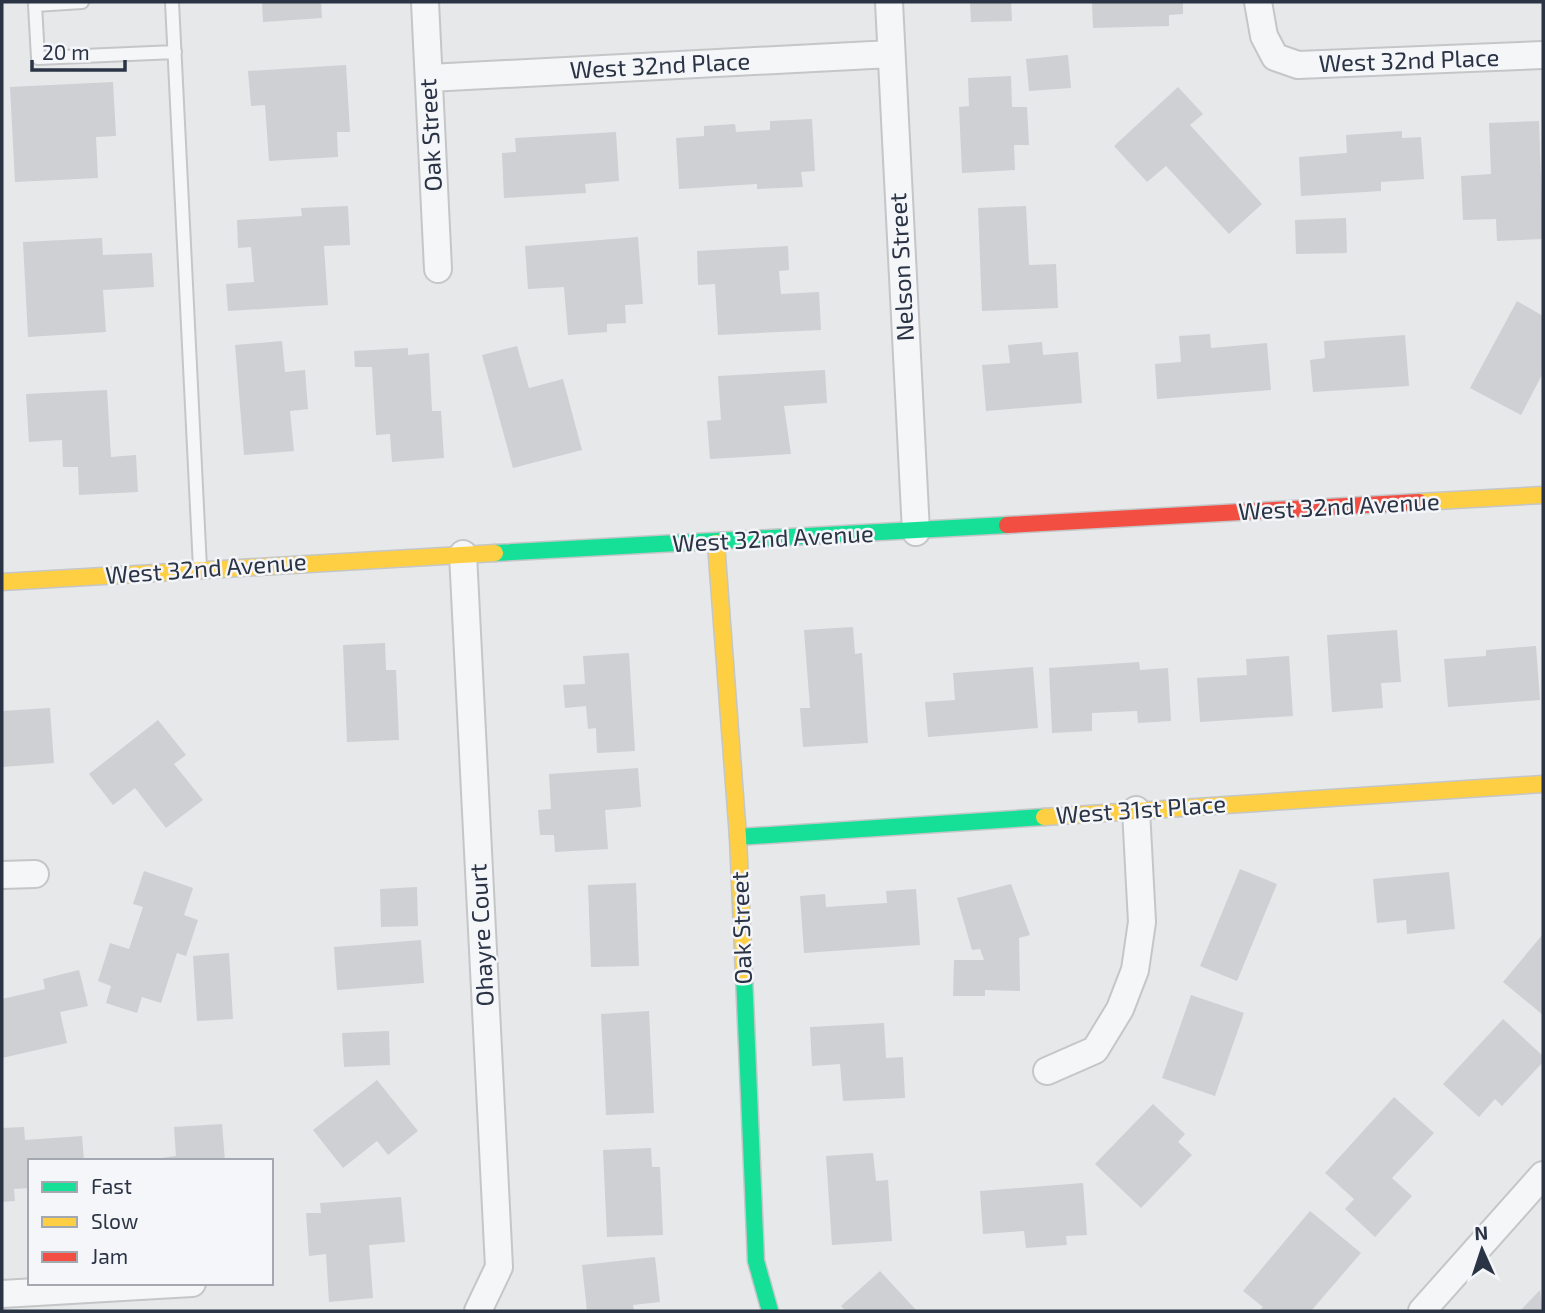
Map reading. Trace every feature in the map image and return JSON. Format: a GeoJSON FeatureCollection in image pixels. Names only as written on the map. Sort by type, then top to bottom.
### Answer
{"type":"FeatureCollection","features":[{"type":"Feature","properties":{"kind":"street","name":"Oak Street"},"geometry":{"type":"LineString","coordinates":[[425,2],[438,269]]}},
{"type":"Feature","properties":{"kind":"street","name":"Nelson Street"},"geometry":{"type":"LineString","coordinates":[[888,2],[916,532]]}},
{"type":"Feature","properties":{"kind":"street","name":"West 32nd Place"},"geometry":{"type":"LineString","coordinates":[[1258,2],[1264,36],[1275,57],[1298,65],[1543,55]]}},
{"type":"Feature","properties":{"kind":"street","name":"West 32nd Place"},"geometry":{"type":"LineString","coordinates":[[429,78],[891,54]]}},
{"type":"Feature","properties":{"kind":"street","name":"West 32nd Avenue"},"geometry":{"type":"LineString","coordinates":[[2,582],[1543,495]]}},
{"type":"Feature","properties":{"kind":"street","name":"Oak Street"},"geometry":{"type":"LineString","coordinates":[[716,542],[738,837],[756,1261],[770,1311]]}},
{"type":"Feature","properties":{"kind":"street","name":"Ohayre Court"},"geometry":{"type":"LineString","coordinates":[[463,554],[499,1267],[478,1311]]}},
{"type":"Feature","properties":{"kind":"street","name":"West 31st Place"},"geometry":{"type":"LineString","coordinates":[[738,837],[1543,784]]}},
{"type":"Feature","properties":{"kind":"street"},"geometry":{"type":"LineString","coordinates":[[1047,1071],[1095,1050],[1120,1009],[1135,970],[1142,922],[1136,810]]}},
{"type":"Feature","properties":{"kind":"street"},"geometry":{"type":"LineString","coordinates":[[2,875],[35,874]]}},
{"type":"Feature","properties":{"kind":"street"},"geometry":{"type":"LineString","coordinates":[[1422,1311],[1543,1175]]}},
{"type":"Feature","properties":{"kind":"street"},"geometry":{"type":"LineString","coordinates":[[2,1294],[157,1285]]}},
{"type":"Feature","properties":{"kind":"lane"},"geometry":{"type":"LineString","coordinates":[[82,2],[35,5],[38,58],[175,52]]}},
{"type":"Feature","properties":{"kind":"lane"},"geometry":{"type":"LineString","coordinates":[[172,2],[200,570]]}},
{"type":"Feature","properties":{"kind":"building"},"geometry":{"type":"Polygon","coordinates":[[[262,2],[321,2],[322,18],[263,22],[262,2]]]}},
{"type":"Feature","properties":{"kind":"building"},"geometry":{"type":"Polygon","coordinates":[[[970,2],[1011,2],[1012,21],[971,22],[970,2]]]}},
{"type":"Feature","properties":{"kind":"building"},"geometry":{"type":"Polygon","coordinates":[[[1092,2],[1183,2],[1183,14],[1169,15],[1169,26],[1093,28],[1092,2]]]}},
{"type":"Feature","properties":{"kind":"building"},"geometry":{"type":"Polygon","coordinates":[[[1068,55],[1071,88],[1029,91],[1026,59],[1068,55]]]}},
{"type":"Feature","properties":{"kind":"building"},"geometry":{"type":"Polygon","coordinates":[[[346,65],[350,132],[337,132],[338,157],[269,161],[265,105],[251,106],[248,71],[346,65]]]}},
{"type":"Feature","properties":{"kind":"building"},"geometry":{"type":"Polygon","coordinates":[[[1011,76],[1012,107],[1027,107],[1029,145],[1014,145],[1015,170],[962,173],[959,107],[969,106],[968,78],[1011,76]]]}},
{"type":"Feature","properties":{"kind":"building"},"geometry":{"type":"Polygon","coordinates":[[[113,82],[116,136],[96,137],[98,178],[15,182],[10,87],[113,82]]]}},
{"type":"Feature","properties":{"kind":"building"},"geometry":{"type":"Polygon","coordinates":[[[1178,87],[1203,114],[1190,125],[1262,204],[1229,234],[1166,166],[1147,182],[1114,146],[1178,87]]]}},
{"type":"Feature","properties":{"kind":"building"},"geometry":{"type":"Polygon","coordinates":[[[812,119],[815,171],[801,172],[803,187],[757,189],[757,184],[679,189],[676,138],[704,136],[704,126],[735,124],[736,132],[770,130],[770,121],[812,119]]]}},
{"type":"Feature","properties":{"kind":"building"},"geometry":{"type":"Polygon","coordinates":[[[1539,121],[1543,239],[1497,241],[1496,219],[1463,220],[1461,176],[1491,174],[1489,123],[1539,121]]]}},
{"type":"Feature","properties":{"kind":"building"},"geometry":{"type":"Polygon","coordinates":[[[1402,131],[1402,138],[1421,137],[1424,179],[1381,182],[1381,191],[1301,196],[1299,157],[1347,153],[1346,135],[1402,131]]]}},
{"type":"Feature","properties":{"kind":"building"},"geometry":{"type":"Polygon","coordinates":[[[616,132],[619,181],[585,184],[586,193],[504,198],[502,153],[516,152],[515,138],[616,132]]]}},
{"type":"Feature","properties":{"kind":"building"},"geometry":{"type":"Polygon","coordinates":[[[348,206],[350,245],[324,246],[328,305],[228,311],[226,284],[254,282],[251,247],[238,248],[237,220],[302,216],[301,208],[348,206]]]}},
{"type":"Feature","properties":{"kind":"building"},"geometry":{"type":"Polygon","coordinates":[[[1026,206],[1029,265],[1056,264],[1058,308],[982,311],[978,208],[1026,206]]]}},
{"type":"Feature","properties":{"kind":"building"},"geometry":{"type":"Polygon","coordinates":[[[1346,218],[1347,253],[1296,254],[1295,220],[1346,218]]]}},
{"type":"Feature","properties":{"kind":"building"},"geometry":{"type":"Polygon","coordinates":[[[638,237],[643,304],[625,305],[626,323],[607,324],[607,332],[568,335],[564,287],[528,289],[525,246],[638,237]]]}},
{"type":"Feature","properties":{"kind":"building"},"geometry":{"type":"Polygon","coordinates":[[[102,238],[103,255],[152,253],[154,287],[103,290],[106,332],[28,337],[23,242],[102,238]]]}},
{"type":"Feature","properties":{"kind":"building"},"geometry":{"type":"Polygon","coordinates":[[[788,246],[789,270],[779,271],[781,294],[819,292],[821,330],[718,335],[715,284],[698,285],[697,251],[788,246]]]}},
{"type":"Feature","properties":{"kind":"building"},"geometry":{"type":"Polygon","coordinates":[[[1517,301],[1543,316],[1543,373],[1521,415],[1470,388],[1517,301]]]}},
{"type":"Feature","properties":{"kind":"building"},"geometry":{"type":"Polygon","coordinates":[[[1210,334],[1211,348],[1267,343],[1271,390],[1157,399],[1155,364],[1181,362],[1179,336],[1210,334]]]}},
{"type":"Feature","properties":{"kind":"building"},"geometry":{"type":"Polygon","coordinates":[[[1405,335],[1409,386],[1313,392],[1310,360],[1325,358],[1324,341],[1405,335]]]}},
{"type":"Feature","properties":{"kind":"building"},"geometry":{"type":"Polygon","coordinates":[[[282,341],[285,372],[305,370],[308,409],[290,411],[294,451],[244,455],[235,345],[282,341]]]}},
{"type":"Feature","properties":{"kind":"building"},"geometry":{"type":"Polygon","coordinates":[[[1042,342],[1043,355],[1078,352],[1082,403],[986,411],[982,365],[1010,363],[1008,345],[1042,342]]]}},
{"type":"Feature","properties":{"kind":"building"},"geometry":{"type":"Polygon","coordinates":[[[517,346],[529,388],[563,379],[582,450],[513,468],[482,355],[517,346]]]}},
{"type":"Feature","properties":{"kind":"building"},"geometry":{"type":"Polygon","coordinates":[[[408,348],[408,355],[429,353],[432,411],[441,411],[444,458],[392,462],[390,434],[376,435],[372,367],[355,367],[354,351],[408,348]]]}},
{"type":"Feature","properties":{"kind":"building"},"geometry":{"type":"Polygon","coordinates":[[[825,370],[827,403],[784,406],[791,454],[710,459],[707,421],[721,420],[718,376],[825,370]]]}},
{"type":"Feature","properties":{"kind":"building"},"geometry":{"type":"Polygon","coordinates":[[[107,390],[111,457],[136,455],[138,492],[79,495],[78,467],[63,467],[62,440],[29,442],[26,394],[107,390]]]}},
{"type":"Feature","properties":{"kind":"building"},"geometry":{"type":"Polygon","coordinates":[[[853,627],[855,654],[862,653],[868,743],[803,747],[800,708],[810,708],[804,630],[853,627]]]}},
{"type":"Feature","properties":{"kind":"building"},"geometry":{"type":"Polygon","coordinates":[[[1397,630],[1401,682],[1381,683],[1383,708],[1332,712],[1327,635],[1397,630]]]}},
{"type":"Feature","properties":{"kind":"building"},"geometry":{"type":"Polygon","coordinates":[[[385,643],[386,670],[396,670],[399,740],[347,742],[343,645],[385,643]]]}},
{"type":"Feature","properties":{"kind":"building"},"geometry":{"type":"Polygon","coordinates":[[[1536,646],[1540,700],[1448,707],[1444,659],[1486,656],[1486,650],[1536,646]]]}},
{"type":"Feature","properties":{"kind":"building"},"geometry":{"type":"Polygon","coordinates":[[[629,653],[635,751],[597,753],[596,728],[588,729],[586,706],[565,708],[563,685],[585,684],[583,656],[629,653]]]}},
{"type":"Feature","properties":{"kind":"building"},"geometry":{"type":"Polygon","coordinates":[[[1289,656],[1293,716],[1200,722],[1197,678],[1247,675],[1246,659],[1289,656]]]}},
{"type":"Feature","properties":{"kind":"building"},"geometry":{"type":"Polygon","coordinates":[[[1139,662],[1140,670],[1168,668],[1171,721],[1138,723],[1137,711],[1092,713],[1092,731],[1052,733],[1049,668],[1139,662]]]}},
{"type":"Feature","properties":{"kind":"building"},"geometry":{"type":"Polygon","coordinates":[[[1033,667],[1038,728],[928,737],[925,702],[955,700],[953,673],[1033,667]]]}},
{"type":"Feature","properties":{"kind":"building"},"geometry":{"type":"Polygon","coordinates":[[[50,708],[54,763],[2,767],[2,711],[50,708]]]}},
{"type":"Feature","properties":{"kind":"building"},"geometry":{"type":"Polygon","coordinates":[[[158,720],[186,755],[174,764],[203,800],[166,828],[135,788],[113,805],[89,774],[158,720]]]}},
{"type":"Feature","properties":{"kind":"building"},"geometry":{"type":"Polygon","coordinates":[[[638,768],[641,807],[605,810],[608,849],[555,852],[554,835],[540,835],[538,810],[551,809],[549,774],[638,768]]]}},
{"type":"Feature","properties":{"kind":"building"},"geometry":{"type":"Polygon","coordinates":[[[1240,869],[1277,884],[1237,981],[1200,966],[1240,869]]]}},
{"type":"Feature","properties":{"kind":"building"},"geometry":{"type":"Polygon","coordinates":[[[144,871],[193,888],[184,915],[198,920],[186,956],[177,953],[161,1003],[142,997],[137,1013],[106,1003],[111,986],[98,981],[110,943],[129,949],[143,907],[133,904],[144,871]]]}},
{"type":"Feature","properties":{"kind":"building"},"geometry":{"type":"Polygon","coordinates":[[[1449,872],[1455,929],[1407,934],[1406,920],[1377,923],[1373,879],[1449,872]]]}},
{"type":"Feature","properties":{"kind":"building"},"geometry":{"type":"Polygon","coordinates":[[[636,883],[639,966],[591,967],[588,885],[636,883]]]}},
{"type":"Feature","properties":{"kind":"building"},"geometry":{"type":"Polygon","coordinates":[[[1011,884],[1030,935],[1019,938],[1020,991],[985,990],[985,996],[953,996],[954,960],[984,960],[980,949],[972,950],[957,898],[1011,884]]]}},
{"type":"Feature","properties":{"kind":"building"},"geometry":{"type":"Polygon","coordinates":[[[417,887],[418,926],[381,927],[380,889],[417,887]]]}},
{"type":"Feature","properties":{"kind":"building"},"geometry":{"type":"Polygon","coordinates":[[[916,889],[920,945],[804,953],[800,896],[825,894],[826,907],[887,903],[886,891],[916,889]]]}},
{"type":"Feature","properties":{"kind":"building"},"geometry":{"type":"Polygon","coordinates":[[[1543,934],[1543,1015],[1503,982],[1543,934]]]}},
{"type":"Feature","properties":{"kind":"building"},"geometry":{"type":"Polygon","coordinates":[[[421,940],[424,983],[337,990],[334,947],[421,940]]]}},
{"type":"Feature","properties":{"kind":"building"},"geometry":{"type":"Polygon","coordinates":[[[229,953],[233,1019],[197,1021],[193,956],[229,953]]]}},
{"type":"Feature","properties":{"kind":"building"},"geometry":{"type":"Polygon","coordinates":[[[79,970],[88,1006],[60,1012],[67,1043],[2,1058],[2,999],[45,989],[43,979],[79,970]]]}},
{"type":"Feature","properties":{"kind":"building"},"geometry":{"type":"Polygon","coordinates":[[[1191,995],[1244,1013],[1215,1096],[1162,1078],[1191,995]]]}},
{"type":"Feature","properties":{"kind":"building"},"geometry":{"type":"Polygon","coordinates":[[[649,1011],[654,1113],[606,1115],[601,1014],[649,1011]]]}},
{"type":"Feature","properties":{"kind":"building"},"geometry":{"type":"Polygon","coordinates":[[[1503,1019],[1543,1056],[1543,1062],[1502,1106],[1495,1099],[1479,1117],[1443,1084],[1503,1019]]]}},
{"type":"Feature","properties":{"kind":"building"},"geometry":{"type":"Polygon","coordinates":[[[884,1023],[886,1058],[903,1057],[905,1098],[843,1101],[840,1064],[812,1066],[810,1027],[884,1023]]]}},
{"type":"Feature","properties":{"kind":"building"},"geometry":{"type":"Polygon","coordinates":[[[389,1031],[390,1065],[344,1067],[342,1033],[389,1031]]]}},
{"type":"Feature","properties":{"kind":"building"},"geometry":{"type":"Polygon","coordinates":[[[377,1080],[418,1131],[388,1155],[377,1141],[343,1168],[313,1130],[377,1080]]]}},
{"type":"Feature","properties":{"kind":"building"},"geometry":{"type":"Polygon","coordinates":[[[1394,1097],[1434,1133],[1392,1178],[1412,1196],[1375,1237],[1345,1209],[1354,1199],[1325,1173],[1394,1097]]]}},
{"type":"Feature","properties":{"kind":"building"},"geometry":{"type":"Polygon","coordinates":[[[1153,1104],[1185,1134],[1178,1142],[1192,1155],[1141,1208],[1095,1164],[1153,1104]]]}},
{"type":"Feature","properties":{"kind":"building"},"geometry":{"type":"Polygon","coordinates":[[[222,1124],[225,1159],[154,1159],[176,1156],[174,1127],[222,1124]]]}},
{"type":"Feature","properties":{"kind":"building"},"geometry":{"type":"Polygon","coordinates":[[[24,1127],[25,1140],[82,1136],[84,1159],[28,1159],[28,1188],[14,1189],[15,1201],[2,1202],[2,1128],[24,1127]]]}},
{"type":"Feature","properties":{"kind":"building"},"geometry":{"type":"Polygon","coordinates":[[[651,1148],[652,1167],[660,1167],[663,1235],[607,1237],[603,1150],[651,1148]]]}},
{"type":"Feature","properties":{"kind":"building"},"geometry":{"type":"Polygon","coordinates":[[[873,1153],[876,1181],[888,1180],[892,1241],[832,1245],[826,1156],[873,1153]]]}},
{"type":"Feature","properties":{"kind":"building"},"geometry":{"type":"Polygon","coordinates":[[[1083,1183],[1087,1235],[1066,1236],[1067,1245],[1026,1248],[1024,1231],[983,1234],[980,1191],[1083,1183]]]}},
{"type":"Feature","properties":{"kind":"building"},"geometry":{"type":"Polygon","coordinates":[[[401,1197],[405,1242],[369,1245],[373,1298],[329,1302],[326,1254],[309,1256],[306,1213],[321,1213],[320,1203],[401,1197]]]}},
{"type":"Feature","properties":{"kind":"building"},"geometry":{"type":"Polygon","coordinates":[[[1310,1211],[1361,1253],[1311,1311],[1259,1311],[1263,1307],[1243,1291],[1310,1211]]]}},
{"type":"Feature","properties":{"kind":"building"},"geometry":{"type":"Polygon","coordinates":[[[655,1257],[660,1302],[633,1305],[634,1311],[587,1311],[582,1265],[655,1257]]]}},
{"type":"Feature","properties":{"kind":"building"},"geometry":{"type":"Polygon","coordinates":[[[880,1271],[917,1311],[846,1311],[841,1306],[880,1271]]]}},
{"type":"Feature","properties":{"kind":"building"},"geometry":{"type":"Polygon","coordinates":[[[1540,1290],[1543,1311],[1520,1311],[1540,1290]]]}},
{"type":"Feature","properties":{"kind":"traffic: fast"},"geometry":{"type":"LineString","coordinates":[[495,553],[1007,525]]}},
{"type":"Feature","properties":{"kind":"traffic: fast"},"geometry":{"type":"LineString","coordinates":[[738,837],[1044,817]]}},
{"type":"Feature","properties":{"kind":"traffic: fast"},"geometry":{"type":"LineString","coordinates":[[744,975],[756,1261],[770,1311]]}},
{"type":"Feature","properties":{"kind":"traffic: slow"},"geometry":{"type":"LineString","coordinates":[[1419,502],[1543,495]]}},
{"type":"Feature","properties":{"kind":"traffic: slow"},"geometry":{"type":"LineString","coordinates":[[716,543],[738,837],[744,975]]}},
{"type":"Feature","properties":{"kind":"traffic: slow"},"geometry":{"type":"LineString","coordinates":[[2,582],[495,553]]}},
{"type":"Feature","properties":{"kind":"traffic: slow"},"geometry":{"type":"LineString","coordinates":[[1044,817],[1543,784]]}},
{"type":"Feature","properties":{"kind":"traffic: jam"},"geometry":{"type":"LineString","coordinates":[[1007,525],[1419,502]]}}]}
